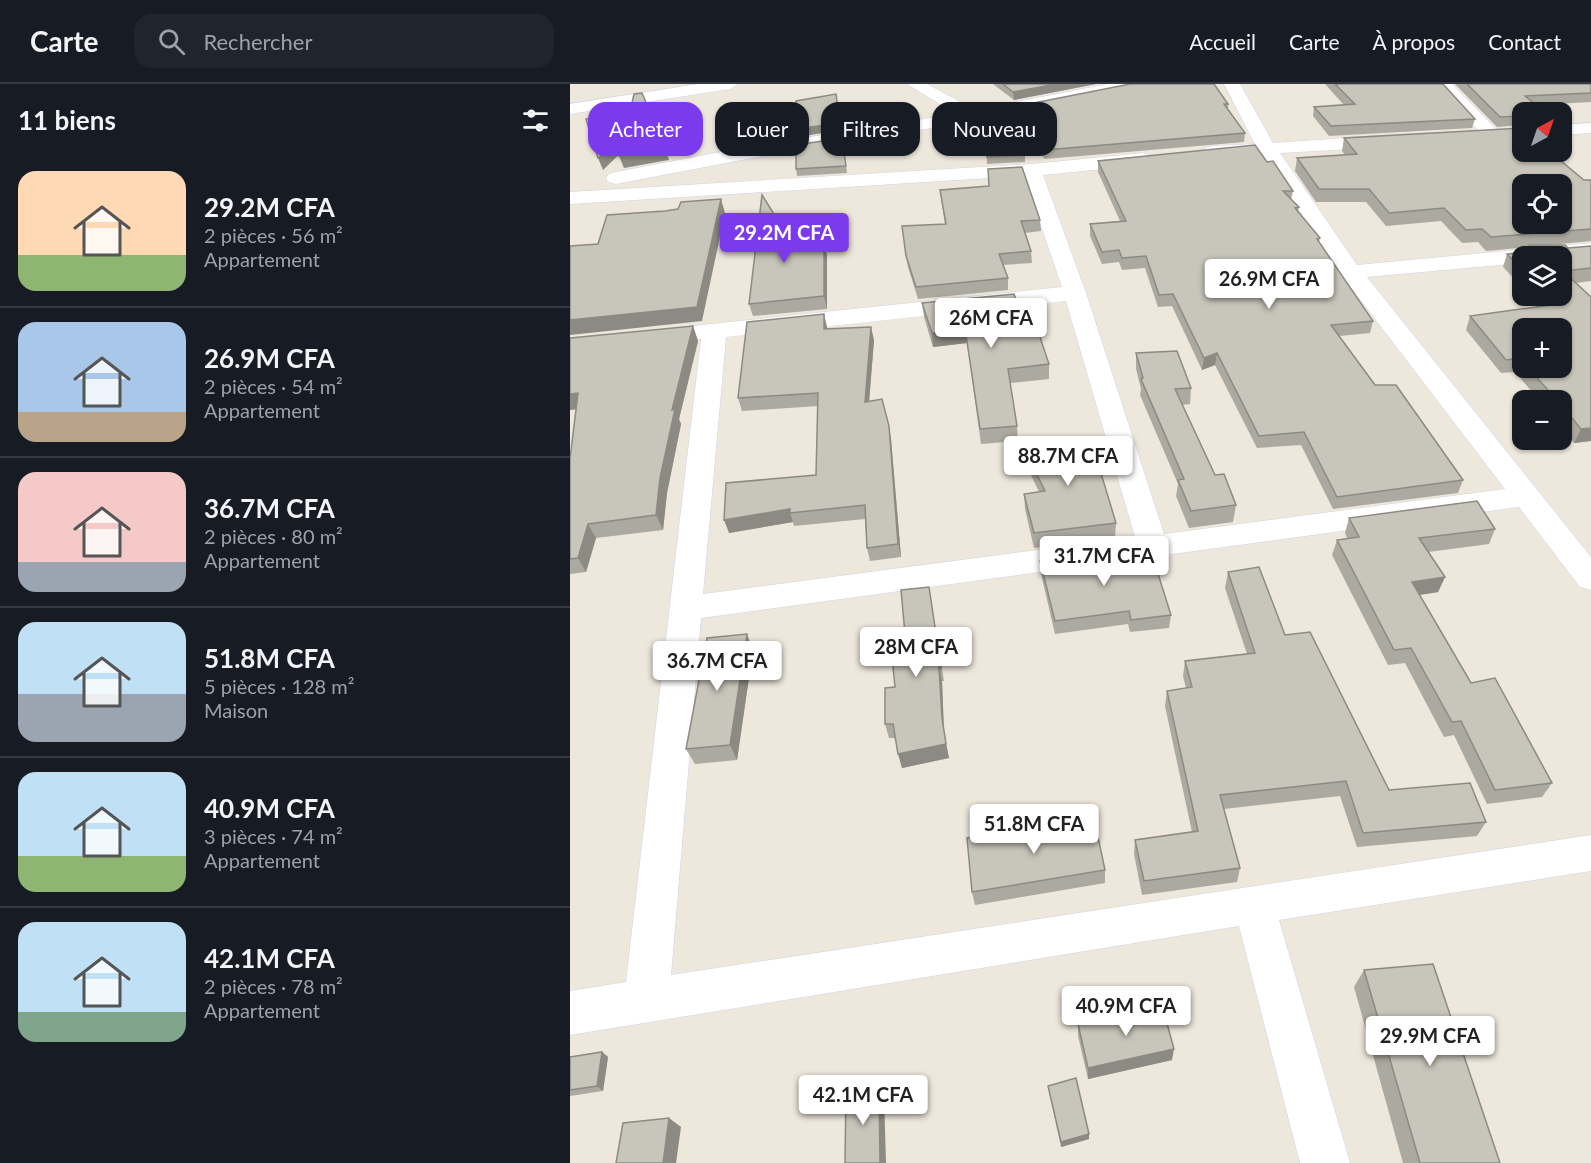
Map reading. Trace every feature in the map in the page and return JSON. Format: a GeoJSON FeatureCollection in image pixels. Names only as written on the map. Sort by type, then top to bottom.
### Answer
{"type":"FeatureCollection","features":[{"type":"Feature","properties":{"kind":"street"},"geometry":{"type":"LineString","coordinates":[[570,109],[730,84]]}},
{"type":"Feature","properties":{"kind":"street"},"geometry":{"type":"LineString","coordinates":[[915,84],[948,102]]}},
{"type":"Feature","properties":{"kind":"street"},"geometry":{"type":"LineString","coordinates":[[1043,102],[1133,84]]}},
{"type":"Feature","properties":{"kind":"street"},"geometry":{"type":"LineString","coordinates":[[1232,84],[1266,147],[1351,272],[1591,579]]}},
{"type":"Feature","properties":{"kind":"street"},"geometry":{"type":"LineString","coordinates":[[1443,84],[1492,135]]}},
{"type":"Feature","properties":{"kind":"street"},"geometry":{"type":"LineString","coordinates":[[570,187],[752,152],[932,123]]}},
{"type":"Feature","properties":{"kind":"street"},"geometry":{"type":"LineString","coordinates":[[1572,129],[1591,128]]}},
{"type":"Feature","properties":{"kind":"street"},"geometry":{"type":"LineString","coordinates":[[1469,136],[1512,134]]}},
{"type":"Feature","properties":{"kind":"street"},"geometry":{"type":"LineString","coordinates":[[1196,154],[1266,147],[1409,140]]}},
{"type":"Feature","properties":{"kind":"street"},"geometry":{"type":"LineString","coordinates":[[570,198],[1032,170],[1161,158]]}},
{"type":"Feature","properties":{"kind":"street"},"geometry":{"type":"LineString","coordinates":[[1032,170],[1075,293],[1153,547]]}},
{"type":"Feature","properties":{"kind":"street"},"geometry":{"type":"LineString","coordinates":[[1351,272],[1591,250]]}},
{"type":"Feature","properties":{"kind":"street"},"geometry":{"type":"LineString","coordinates":[[670,335],[1075,293]]}},
{"type":"Feature","properties":{"kind":"street"},"geometry":{"type":"LineString","coordinates":[[646,1002],[714,331]]}},
{"type":"Feature","properties":{"kind":"street"},"geometry":{"type":"LineString","coordinates":[[687,608],[1526,496]]}},
{"type":"Feature","properties":{"kind":"street"},"geometry":{"type":"LineString","coordinates":[[570,1013],[1591,853]]}},
{"type":"Feature","properties":{"kind":"street"},"geometry":{"type":"LineString","coordinates":[[1254,904],[1325,1163]]}},
{"type":"Feature","properties":{"kind":"building"},"geometry":{"type":"Polygon","coordinates":[[[1003,84],[1056,84],[1013,92],[1003,84]]]}},
{"type":"Feature","properties":{"kind":"building"},"geometry":{"type":"Polygon","coordinates":[[[1130,84],[1214,84],[1228,104],[1224,104],[1245,133],[1057,149],[1057,102],[1039,102],[1130,84]]]}},
{"type":"Feature","properties":{"kind":"building"},"geometry":{"type":"Polygon","coordinates":[[[1335,84],[1443,84],[1475,119],[1331,126],[1314,107],[1355,104],[1335,84]]]}},
{"type":"Feature","properties":{"kind":"building"},"geometry":{"type":"Polygon","coordinates":[[[1467,84],[1591,84],[1591,93],[1525,96],[1532,102],[1512,102],[1512,116],[1500,117],[1467,84]]]}},
{"type":"Feature","properties":{"kind":"building"},"geometry":{"type":"Polygon","coordinates":[[[642,93],[646,102],[632,102],[634,94],[642,93]]]}},
{"type":"Feature","properties":{"kind":"building"},"geometry":{"type":"Polygon","coordinates":[[[836,94],[837,102],[821,102],[821,126],[809,127],[809,102],[796,101],[836,94]]]}},
{"type":"Feature","properties":{"kind":"building"},"geometry":{"type":"Polygon","coordinates":[[[1512,129],[1512,162],[1562,162],[1584,180],[1591,180],[1591,229],[1572,231],[1572,174],[1512,174],[1512,234],[1528,234],[1491,237],[1482,229],[1466,230],[1444,208],[1389,213],[1369,189],[1319,189],[1297,158],[1357,154],[1344,138],[1512,129]]]}},
{"type":"Feature","properties":{"kind":"building"},"geometry":{"type":"Polygon","coordinates":[[[821,141],[821,156],[845,156],[846,166],[796,169],[796,156],[809,156],[809,143],[821,141]]]}},
{"type":"Feature","properties":{"kind":"building"},"geometry":{"type":"Polygon","coordinates":[[[1255,145],[1267,162],[1273,161],[1293,191],[1283,191],[1299,207],[1295,208],[1320,238],[1317,239],[1373,321],[1331,325],[1375,385],[1396,385],[1463,480],[1337,497],[1304,432],[1259,436],[1217,353],[1204,358],[1173,294],[1159,295],[1146,256],[1122,258],[1119,250],[1102,252],[1090,224],[1126,221],[1098,161],[1255,145]]]}},
{"type":"Feature","properties":{"kind":"building"},"geometry":{"type":"Polygon","coordinates":[[[1022,167],[1040,220],[1021,221],[1031,251],[999,254],[1008,278],[916,287],[906,256],[902,226],[946,224],[940,190],[989,186],[988,169],[1022,167]]]}},
{"type":"Feature","properties":{"kind":"building"},"geometry":{"type":"Polygon","coordinates":[[[762,195],[794,246],[824,243],[824,296],[749,304],[762,195]]]}},
{"type":"Feature","properties":{"kind":"building"},"geometry":{"type":"Polygon","coordinates":[[[721,199],[697,307],[570,320],[570,246],[598,244],[607,215],[665,211],[678,209],[681,202],[721,199]]]}},
{"type":"Feature","properties":{"kind":"building"},"geometry":{"type":"Polygon","coordinates":[[[1565,245],[1566,246],[1529,246],[1565,245]]]}},
{"type":"Feature","properties":{"kind":"building"},"geometry":{"type":"Polygon","coordinates":[[[1591,246],[1591,268],[1572,270],[1572,248],[1591,246]]]}},
{"type":"Feature","properties":{"kind":"building"},"geometry":{"type":"Polygon","coordinates":[[[1572,279],[1591,297],[1591,428],[1581,429],[1572,418],[1572,390],[1548,390],[1537,378],[1572,378],[1572,318],[1512,318],[1512,359],[1506,360],[1470,316],[1543,306],[1572,306],[1572,279]]]}},
{"type":"Feature","properties":{"kind":"building"},"geometry":{"type":"Polygon","coordinates":[[[1014,294],[1027,329],[1037,328],[1049,364],[1008,369],[1017,426],[980,429],[965,328],[932,333],[922,303],[1014,294]]]}},
{"type":"Feature","properties":{"kind":"building"},"geometry":{"type":"Polygon","coordinates":[[[824,314],[824,329],[871,327],[865,402],[882,399],[889,426],[898,544],[867,548],[865,505],[790,513],[790,509],[724,520],[726,483],[816,475],[818,393],[738,398],[747,322],[824,314]]]}},
{"type":"Feature","properties":{"kind":"building"},"geometry":{"type":"Polygon","coordinates":[[[693,326],[672,410],[675,409],[660,478],[656,515],[588,524],[578,558],[570,559],[570,459],[578,393],[570,394],[570,338],[693,326]]]}},
{"type":"Feature","properties":{"kind":"building"},"geometry":{"type":"Polygon","coordinates":[[[1177,351],[1191,388],[1175,389],[1215,475],[1224,474],[1236,505],[1191,511],[1178,480],[1184,479],[1141,379],[1143,378],[1136,353],[1177,351]]]}},
{"type":"Feature","properties":{"kind":"building"},"geometry":{"type":"Polygon","coordinates":[[[1090,437],[1116,523],[1034,533],[1024,494],[1045,491],[1023,446],[1090,437]]]}},
{"type":"Feature","properties":{"kind":"building"},"geometry":{"type":"Polygon","coordinates":[[[1477,501],[1495,529],[1419,538],[1445,577],[1412,582],[1471,683],[1495,678],[1552,783],[1495,790],[1461,721],[1452,722],[1411,648],[1394,650],[1337,540],[1359,537],[1349,518],[1477,501]]]}},
{"type":"Feature","properties":{"kind":"building"},"geometry":{"type":"Polygon","coordinates":[[[1123,550],[1128,564],[1154,561],[1171,615],[1131,620],[1129,611],[1055,621],[1040,561],[1123,550]]]}},
{"type":"Feature","properties":{"kind":"building"},"geometry":{"type":"Polygon","coordinates":[[[1259,567],[1285,635],[1310,632],[1389,790],[1470,783],[1486,822],[1363,833],[1346,781],[1220,795],[1240,868],[1144,881],[1135,840],[1198,831],[1167,691],[1192,687],[1185,661],[1255,653],[1228,572],[1259,567]]]}},
{"type":"Feature","properties":{"kind":"building"},"geometry":{"type":"Polygon","coordinates":[[[929,587],[941,667],[939,667],[942,718],[946,744],[898,754],[893,724],[885,724],[885,688],[895,687],[890,637],[905,634],[901,590],[929,587]]]}},
{"type":"Feature","properties":{"kind":"building"},"geometry":{"type":"Polygon","coordinates":[[[747,634],[730,745],[686,749],[707,638],[747,634]]]}},
{"type":"Feature","properties":{"kind":"building"},"geometry":{"type":"Polygon","coordinates":[[[1094,818],[1105,870],[972,892],[967,838],[1094,818]]]}},
{"type":"Feature","properties":{"kind":"building"},"geometry":{"type":"Polygon","coordinates":[[[1433,964],[1500,1163],[1420,1163],[1364,970],[1433,964]]]}},
{"type":"Feature","properties":{"kind":"building"},"geometry":{"type":"Polygon","coordinates":[[[1162,1005],[1174,1049],[1088,1068],[1078,1024],[1162,1005]]]}},
{"type":"Feature","properties":{"kind":"building"},"geometry":{"type":"Polygon","coordinates":[[[602,1052],[597,1086],[570,1090],[570,1057],[602,1052]]]}},
{"type":"Feature","properties":{"kind":"building"},"geometry":{"type":"Polygon","coordinates":[[[1076,1078],[1089,1134],[1061,1142],[1048,1086],[1076,1078]]]}},
{"type":"Feature","properties":{"kind":"building"},"geometry":{"type":"Polygon","coordinates":[[[879,1086],[880,1163],[845,1163],[846,1091],[879,1086]]]}},
{"type":"Feature","properties":{"kind":"building"},"geometry":{"type":"Polygon","coordinates":[[[669,1118],[663,1163],[616,1163],[623,1123],[669,1118]]]}}]}
